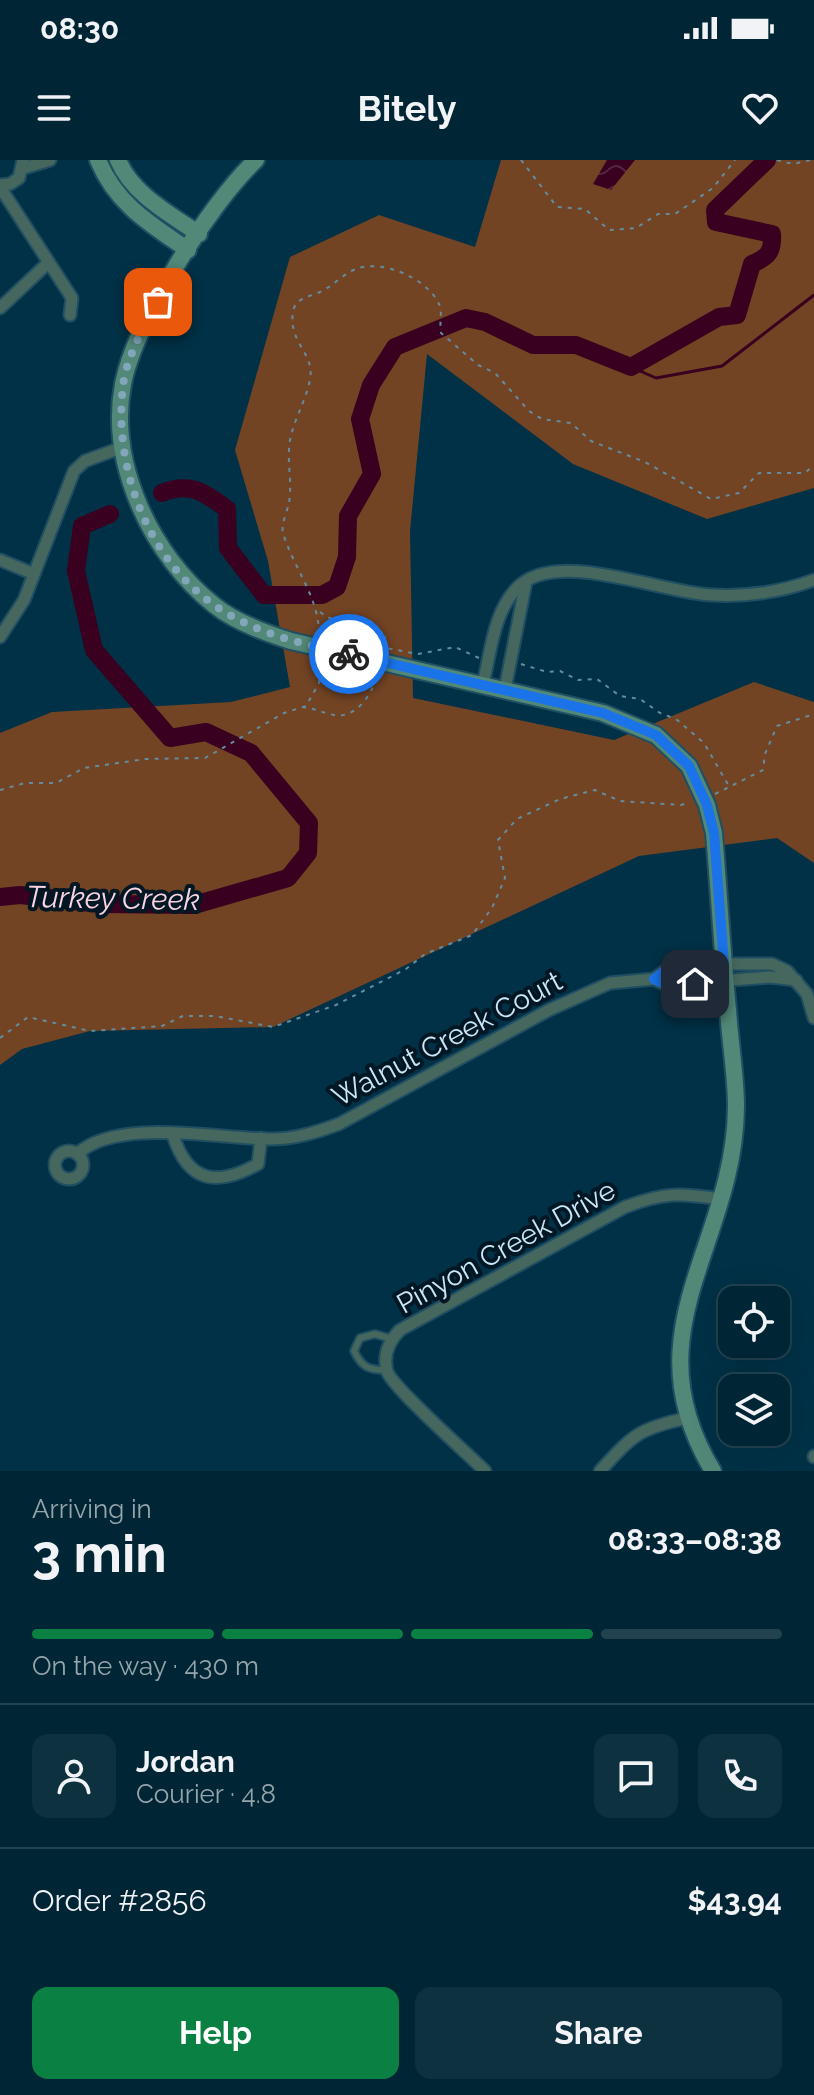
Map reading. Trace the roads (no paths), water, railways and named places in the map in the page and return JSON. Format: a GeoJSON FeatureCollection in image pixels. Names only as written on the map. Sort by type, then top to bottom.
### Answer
{"type":"FeatureCollection","features":[{"type":"Feature","properties":{"kind":"street"},"geometry":{"type":"LineString","coordinates":[[14,206],[15,182],[24,164],[50,160]]}},
{"type":"Feature","properties":{"kind":"street"},"geometry":{"type":"LineString","coordinates":[[98,160],[110,186],[133,212],[188,250]]}},
{"type":"Feature","properties":{"kind":"street"},"geometry":{"type":"LineString","coordinates":[[118,160],[133,184],[150,200],[199,234]]}},
{"type":"Feature","properties":{"kind":"street"},"geometry":{"type":"LineString","coordinates":[[256,160],[233,181],[143,328],[123,384],[123,447],[134,494],[149,528],[182,575],[215,607],[251,626],[319,647],[603,713],[656,735],[689,766],[704,798],[714,833],[736,1107],[729,1174],[680,1339],[680,1391],[694,1440],[713,1471]]}},
{"type":"Feature","properties":{"kind":"street"},"geometry":{"type":"LineString","coordinates":[[15,182],[0,186],[72,298],[70,315]]}},
{"type":"Feature","properties":{"kind":"street"},"geometry":{"type":"LineString","coordinates":[[0,308],[48,263]]}},
{"type":"Feature","properties":{"kind":"street"},"geometry":{"type":"LineString","coordinates":[[0,637],[24,600],[74,471],[85,461],[123,447]]}},
{"type":"Feature","properties":{"kind":"street"},"geometry":{"type":"LineString","coordinates":[[0,560],[34,574]]}},
{"type":"Feature","properties":{"kind":"street"},"geometry":{"type":"LineString","coordinates":[[483,684],[500,614],[518,587],[538,573],[564,570],[678,592],[715,595],[783,591],[814,580]]}},
{"type":"Feature","properties":{"kind":"street"},"geometry":{"type":"LineString","coordinates":[[505,689],[526,582]]}},
{"type":"Feature","properties":{"kind":"street","name":"Walnut Creek Court"},"geometry":{"type":"LineString","coordinates":[[77,1154],[103,1137],[303,1136],[339,1124],[549,1010],[610,983],[654,979],[666,970],[724,964],[772,964],[796,980]]}},
{"type":"Feature","properties":{"kind":"street","name":"Walnut Creek Court"},"geometry":{"type":"LineString","coordinates":[[654,979],[666,985],[770,977],[796,980]]}},
{"type":"Feature","properties":{"kind":"street"},"geometry":{"type":"LineString","coordinates":[[796,980],[807,994],[814,1018]]}},
{"type":"Feature","properties":{"kind":"street"},"geometry":{"type":"LineString","coordinates":[[173,1135],[185,1163],[199,1175],[226,1180],[258,1164],[261,1138]]}},
{"type":"Feature","properties":{"kind":"street","name":"Pinyon Creek Drive"},"geometry":{"type":"LineString","coordinates":[[387,1370],[386,1352],[400,1330],[625,1207],[656,1195],[675,1193],[721,1199]]}},
{"type":"Feature","properties":{"kind":"street"},"geometry":{"type":"LineString","coordinates":[[387,1370],[390,1377],[485,1471]]}},
{"type":"Feature","properties":{"kind":"street"},"geometry":{"type":"LineString","coordinates":[[600,1471],[633,1435],[653,1425],[688,1418]]}},
{"type":"Feature","properties":{"kind":"lane"},"geometry":{"type":"LineString","coordinates":[[387,1370],[371,1370],[361,1365],[354,1351],[360,1338],[375,1334],[392,1339]]}},
{"type":"Feature","properties":{"kind":"water"},"geometry":{"type":"Polygon","coordinates":[[[607,160],[635,160],[611,190],[593,184],[607,160]]]}},
{"type":"Feature","properties":{"kind":"waterway","name":"Turkey Creek"},"geometry":{"type":"LineString","coordinates":[[162,493],[181,488],[197,490],[227,509],[228,548],[264,595],[322,595],[337,587],[347,557],[348,516],[372,474],[360,419],[371,385],[395,347],[466,318],[485,322],[533,345],[576,345],[631,367],[719,317],[737,315],[752,264],[768,253],[772,234],[716,222],[715,210],[767,160]]}},
{"type":"Feature","properties":{"kind":"waterway"},"geometry":{"type":"LineString","coordinates":[[631,367],[656,378],[722,366],[814,295]]}},
{"type":"Feature","properties":{"kind":"waterway","name":"Turkey Creek"},"geometry":{"type":"LineString","coordinates":[[0,897],[20,895],[101,904],[194,905],[288,878],[308,853],[309,823],[251,753],[206,732],[170,738],[94,650],[76,571],[82,526],[110,514]]}}]}
